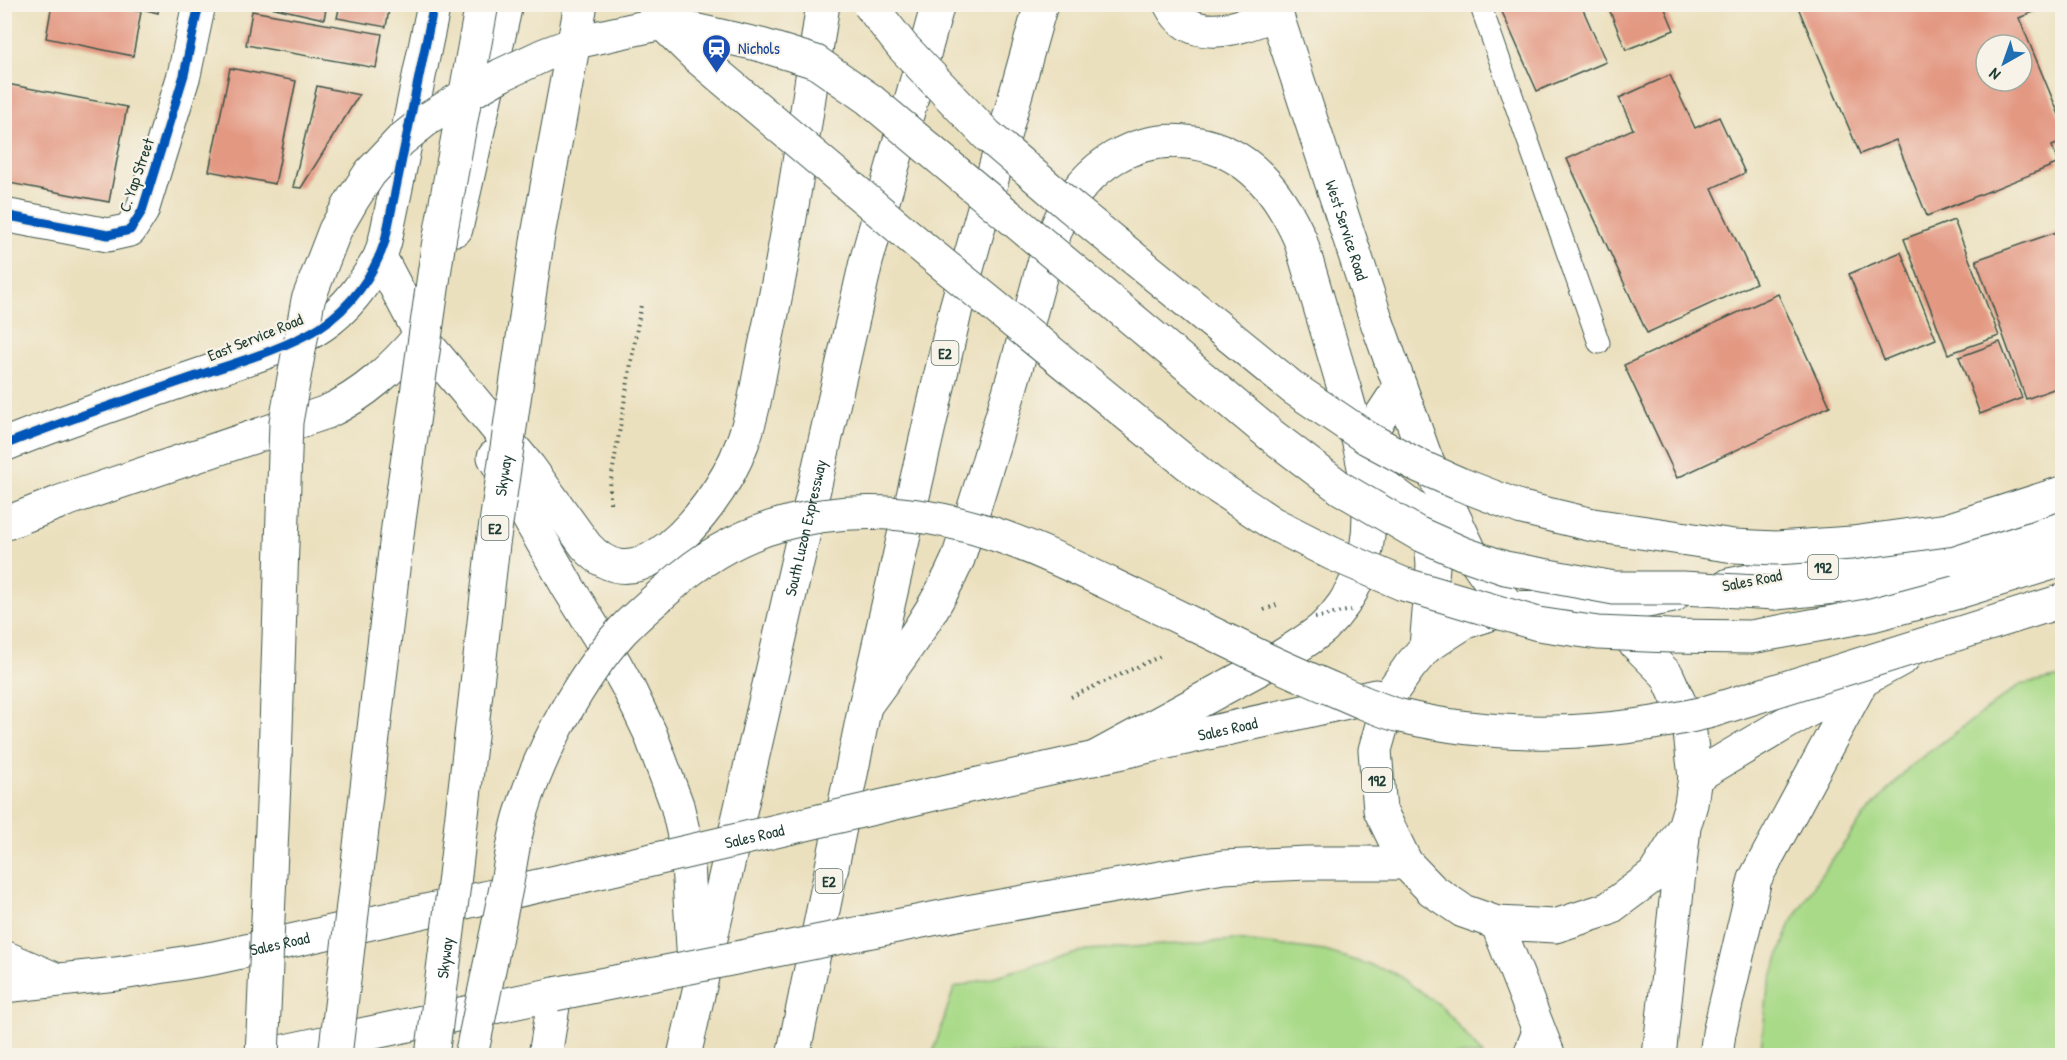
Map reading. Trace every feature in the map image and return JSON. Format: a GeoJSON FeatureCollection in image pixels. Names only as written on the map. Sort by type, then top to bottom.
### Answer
{"type":"FeatureCollection","features":[{"type":"Feature","properties":{"kind":"main road","name":"C. Yap Street"},"geometry":{"type":"LineString","coordinates":[[4,215],[108,235],[130,230],[142,211],[181,86],[199,4]]}},
{"type":"Feature","properties":{"kind":"main road","name":"East Service Road"},"geometry":{"type":"LineString","coordinates":[[4,445],[303,336],[320,327],[349,303],[380,257],[385,241],[434,4]]}},
{"type":"Feature","properties":{"kind":"main road"},"geometry":{"type":"LineString","coordinates":[[335,1056],[398,527],[438,247],[482,4]]}},
{"type":"Feature","properties":{"kind":"main road"},"geometry":{"type":"LineString","coordinates":[[4,524],[60,502],[327,412],[344,404],[373,384],[402,357],[420,336],[442,287],[506,4]]}},
{"type":"Feature","properties":{"kind":"main road","name":"Skyway"},"geometry":{"type":"LineString","coordinates":[[432,1056],[493,544],[538,236],[581,4]]}},
{"type":"Feature","properties":{"kind":"main road"},"geometry":{"type":"LineString","coordinates":[[643,4],[696,56],[754,106],[1210,482],[1272,523],[1333,554],[1403,584],[1472,606],[1550,626],[1598,633],[1751,637],[1872,615],[1958,592],[2062,560]]}},
{"type":"Feature","properties":{"kind":"main road"},"geometry":{"type":"LineString","coordinates":[[420,336],[529,467],[595,556],[613,566],[624,567],[651,560],[674,542],[696,520],[712,499],[742,444],[781,274],[824,4]]}},
{"type":"Feature","properties":{"kind":"main road"},"geometry":{"type":"LineString","coordinates":[[869,4],[902,46],[987,135],[1071,207],[1293,388],[1367,438],[1419,466],[1460,484],[1522,508],[1593,525],[1734,546],[1776,548],[1852,543],[1947,530],[2062,493]]}},
{"type":"Feature","properties":{"kind":"main road","name":"South Luzon Expressway"},"geometry":{"type":"LineString","coordinates":[[684,1056],[866,262],[938,4]]}},
{"type":"Feature","properties":{"kind":"main road","name":"E2"},"geometry":{"type":"LineString","coordinates":[[793,1056],[865,706],[956,308],[1041,4]]}},
{"type":"Feature","properties":{"kind":"main road"},"geometry":{"type":"LineString","coordinates":[[1170,4],[1190,25],[1211,31],[1243,25],[1275,9]]}},
{"type":"Feature","properties":{"kind":"main road","name":"West Service Road"},"geometry":{"type":"LineString","coordinates":[[1275,9],[1425,456],[1472,555],[1509,608]]}},
{"type":"Feature","properties":{"kind":"main road"},"geometry":{"type":"LineString","coordinates":[[1406,863],[1307,863],[1223,867],[967,912],[555,994],[262,1056],[275,759],[285,433],[308,300],[335,230],[352,199],[370,173],[401,140],[426,120],[501,75],[581,41],[663,23],[761,45],[816,62],[869,99],[1271,435],[1333,482],[1417,533],[1462,553],[1505,568],[1614,588],[1776,593],[1864,584],[1966,558],[2062,527]]}},
{"type":"Feature","properties":{"kind":"main road"},"geometry":{"type":"LineString","coordinates":[[865,706],[921,627],[946,587],[958,559],[1049,252],[1061,219],[1075,196],[1093,173],[1112,158],[1133,147],[1157,142],[1183,141],[1211,146],[1255,171],[1273,189],[1300,239],[1363,459],[1370,504],[1367,552],[1355,584],[1344,604],[1324,627],[1306,641],[1093,759]]}},
{"type":"Feature","properties":{"kind":"main road"},"geometry":{"type":"LineString","coordinates":[[380,257],[420,336],[609,653],[650,734],[677,805],[683,831],[688,864],[696,1004]]}},
{"type":"Feature","properties":{"kind":"main road"},"geometry":{"type":"LineString","coordinates":[[1363,459],[1400,387]]}},
{"type":"Feature","properties":{"kind":"main road"},"geometry":{"type":"LineString","coordinates":[[1425,456],[1552,514],[1690,542],[1840,564]]}},
{"type":"Feature","properties":{"kind":"main road","name":"West Service Road"},"geometry":{"type":"LineString","coordinates":[[1425,456],[1433,566],[1426,647]]}},
{"type":"Feature","properties":{"kind":"main road"},"geometry":{"type":"LineString","coordinates":[[1363,459],[1430,520]]}},
{"type":"Feature","properties":{"kind":"main road","name":"Sales Road"},"geometry":{"type":"LineString","coordinates":[[1580,614],[1945,543],[2062,505]]}},
{"type":"Feature","properties":{"kind":"main road"},"geometry":{"type":"LineString","coordinates":[[471,1056],[522,809],[548,747],[575,694],[621,633],[688,570],[714,553],[772,527],[835,513],[892,513],[929,518],[984,531],[1067,563],[1310,680],[1397,715],[1459,726],[1513,732],[1596,729],[1689,717],[2062,601]]}},
{"type":"Feature","properties":{"kind":"main road"},"geometry":{"type":"LineString","coordinates":[[1695,777],[1791,720],[1921,648],[2062,601]]}},
{"type":"Feature","properties":{"kind":"main road","name":"192"},"geometry":{"type":"LineString","coordinates":[[1545,607],[1580,614],[1629,637],[1666,675],[1689,724],[1695,777],[1691,804],[1684,827],[1654,875],[1608,909],[1554,926],[1497,923],[1463,911],[1432,890],[1406,863],[1380,810],[1375,750],[1391,693],[1426,647],[1465,622],[1509,608],[1545,607]]}},
{"type":"Feature","properties":{"kind":"main road"},"geometry":{"type":"LineString","coordinates":[[1716,1056],[1719,1033],[1755,879],[1862,681]]}},
{"type":"Feature","properties":{"kind":"main road","name":"Sales Road"},"geometry":{"type":"LineString","coordinates":[[4,986],[116,974],[214,958],[960,788],[1391,693]]}},
{"type":"Feature","properties":{"kind":"main road"},"geometry":{"type":"LineString","coordinates":[[1659,1056],[1684,827]]}},
{"type":"Feature","properties":{"kind":"main road"},"geometry":{"type":"LineString","coordinates":[[1497,923],[1549,1056]]}},
{"type":"Feature","properties":{"kind":"main road"},"geometry":{"type":"LineString","coordinates":[[4,957],[59,981]]}},
{"type":"Feature","properties":{"kind":"main road"},"geometry":{"type":"LineString","coordinates":[[545,1056],[555,994]]}},
{"type":"Feature","properties":{"kind":"lane"},"geometry":{"type":"LineString","coordinates":[[1480,4],[1599,343]]}},
{"type":"Feature","properties":{"kind":"lane"},"geometry":{"type":"LineString","coordinates":[[1523,1056],[1536,1023]]}},
{"type":"Feature","properties":{"kind":"path"},"geometry":{"type":"LineString","coordinates":[[613,566],[610,486],[641,305]]}},
{"type":"Feature","properties":{"kind":"green space"},"geometry":{"type":"Polygon","coordinates":[[[2062,677],[2062,1055],[1760,1055],[1768,989],[1790,925],[1818,879],[1865,815],[1910,766],[2020,685],[2062,677]]]}},
{"type":"Feature","properties":{"kind":"green space"},"geometry":{"type":"Polygon","coordinates":[[[1236,940],[1325,951],[1394,973],[1441,1006],[1483,1055],[932,1055],[954,988],[1087,950],[1236,940]]]}},
{"type":"Feature","properties":{"kind":"building"},"geometry":{"type":"Polygon","coordinates":[[[52,4],[104,4],[141,12],[133,56],[46,38],[52,4]]]}},
{"type":"Feature","properties":{"kind":"building"},"geometry":{"type":"Polygon","coordinates":[[[123,4],[159,4],[158,13],[123,4]]]}},
{"type":"Feature","properties":{"kind":"building"},"geometry":{"type":"Polygon","coordinates":[[[257,4],[327,4],[324,19],[257,4]]]}},
{"type":"Feature","properties":{"kind":"building"},"geometry":{"type":"Polygon","coordinates":[[[340,4],[390,4],[386,27],[337,18],[340,4]]]}},
{"type":"Feature","properties":{"kind":"building"},"geometry":{"type":"Polygon","coordinates":[[[1607,4],[1663,4],[1674,30],[1626,50],[1607,4]]]}},
{"type":"Feature","properties":{"kind":"building"},"geometry":{"type":"Polygon","coordinates":[[[1499,5],[1581,5],[1606,62],[1537,91],[1499,5]]]}},
{"type":"Feature","properties":{"kind":"building"},"geometry":{"type":"Polygon","coordinates":[[[1797,5],[2050,5],[2019,18],[2025,33],[1974,33],[1974,93],[2034,93],[2034,54],[2062,122],[2062,142],[2052,146],[2059,163],[1927,216],[1896,140],[1860,154],[1797,5]]]}},
{"type":"Feature","properties":{"kind":"building"},"geometry":{"type":"Polygon","coordinates":[[[252,11],[382,34],[376,68],[246,45],[252,11]]]}},
{"type":"Feature","properties":{"kind":"building"},"geometry":{"type":"Polygon","coordinates":[[[230,68],[296,81],[275,184],[209,171],[230,68]]]}},
{"type":"Feature","properties":{"kind":"building"},"geometry":{"type":"Polygon","coordinates":[[[1670,75],[1695,128],[1719,117],[1745,173],[1712,188],[1756,283],[1647,333],[1567,159],[1633,129],[1619,98],[1670,75]]]}},
{"type":"Feature","properties":{"kind":"building"},"geometry":{"type":"Polygon","coordinates":[[[7,84],[127,107],[109,202],[4,182],[4,98],[7,84]]]}},
{"type":"Feature","properties":{"kind":"building"},"geometry":{"type":"Polygon","coordinates":[[[317,86],[359,95],[301,188],[293,187],[317,86]]]}},
{"type":"Feature","properties":{"kind":"building"},"geometry":{"type":"Polygon","coordinates":[[[1954,220],[1999,336],[1948,354],[1904,239],[1954,220]]]}},
{"type":"Feature","properties":{"kind":"building"},"geometry":{"type":"Polygon","coordinates":[[[2062,230],[2062,386],[2026,399],[1976,260],[2062,230]]]}},
{"type":"Feature","properties":{"kind":"building"},"geometry":{"type":"Polygon","coordinates":[[[1901,252],[1936,339],[1884,360],[1849,274],[1901,252]]]}},
{"type":"Feature","properties":{"kind":"building"},"geometry":{"type":"Polygon","coordinates":[[[1778,294],[1830,406],[1677,478],[1624,365],[1778,294]]]}},
{"type":"Feature","properties":{"kind":"building"},"geometry":{"type":"Polygon","coordinates":[[[2000,342],[2022,398],[1980,414],[1959,357],[2000,342]]]}},
{"type":"Feature","properties":{"kind":"cycle path"},"geometry":{"type":"LineString","coordinates":[[4,215],[108,235],[130,230],[142,211],[184,75],[199,4]]}},
{"type":"Feature","properties":{"kind":"cycle path"},"geometry":{"type":"LineString","coordinates":[[4,445],[281,346],[320,327],[342,310],[368,278],[385,241],[434,4]]}},
{"type":"Feature","properties":{"kind":"place","name":"Nichols"},"geometry":{"type":"Point","coordinates":[717,74]}}]}
